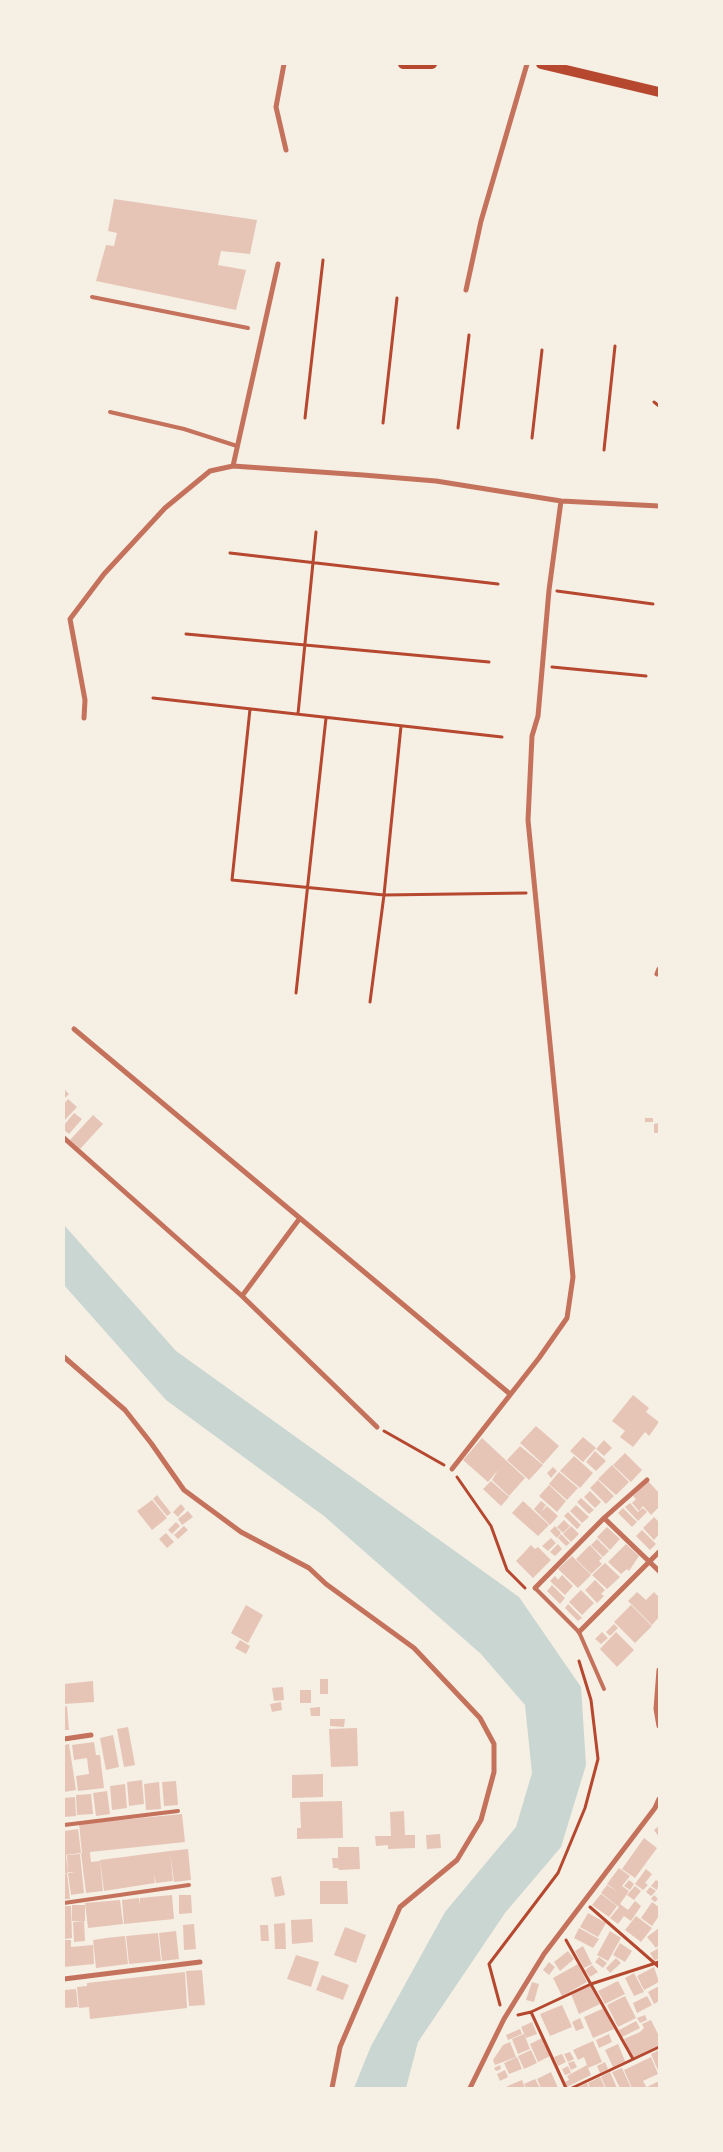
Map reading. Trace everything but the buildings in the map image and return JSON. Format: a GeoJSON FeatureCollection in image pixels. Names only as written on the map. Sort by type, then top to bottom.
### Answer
{"type":"FeatureCollection","features":[{"type":"Feature","properties":{"kind":"main road"},"geometry":{"type":"LineString","coordinates":[[403,64],[432,64]]}},
{"type":"Feature","properties":{"kind":"main road"},"geometry":{"type":"LineString","coordinates":[[541,64],[659,92]]}},
{"type":"Feature","properties":{"kind":"street"},"geometry":{"type":"LineString","coordinates":[[284,64],[276,107],[286,150]]}},
{"type":"Feature","properties":{"kind":"street"},"geometry":{"type":"LineString","coordinates":[[466,290],[481,221],[526,64]]}},
{"type":"Feature","properties":{"kind":"street"},"geometry":{"type":"LineString","coordinates":[[233,466],[278,264]]}},
{"type":"Feature","properties":{"kind":"street"},"geometry":{"type":"LineString","coordinates":[[84,718],[83,692],[73,648],[70,619],[104,574],[165,508],[210,471],[233,466],[436,481],[561,501],[659,506]]}},
{"type":"Feature","properties":{"kind":"street"},"geometry":{"type":"LineString","coordinates":[[452,1470],[540,1358],[567,1318],[573,1277],[528,820],[532,736],[538,716],[549,590],[561,501]]}},
{"type":"Feature","properties":{"kind":"street"},"geometry":{"type":"LineString","coordinates":[[74,1029],[510,1394]]}},
{"type":"Feature","properties":{"kind":"street"},"geometry":{"type":"LineString","coordinates":[[64,1138],[242,1296],[377,1427]]}},
{"type":"Feature","properties":{"kind":"street"},"geometry":{"type":"LineString","coordinates":[[242,1296],[300,1218]]}},
{"type":"Feature","properties":{"kind":"street"},"geometry":{"type":"LineString","coordinates":[[64,1357],[124,1410],[151,1443],[184,1490],[241,1532],[308,1568],[326,1584],[414,1648],[480,1718],[494,1744],[494,1772],[481,1820],[457,1860],[400,1907],[340,2047],[332,2088]]}},
{"type":"Feature","properties":{"kind":"street"},"geometry":{"type":"LineString","coordinates":[[535,1588],[604,1518],[647,1480]]}},
{"type":"Feature","properties":{"kind":"street"},"geometry":{"type":"LineString","coordinates":[[604,1518],[650,1560],[659,1571]]}},
{"type":"Feature","properties":{"kind":"street"},"geometry":{"type":"LineString","coordinates":[[579,1632],[659,1552]]}},
{"type":"Feature","properties":{"kind":"street"},"geometry":{"type":"LineString","coordinates":[[659,1670],[656,1710],[659,1726]]}},
{"type":"Feature","properties":{"kind":"street"},"geometry":{"type":"LineString","coordinates":[[64,1739],[91,1735]]}},
{"type":"Feature","properties":{"kind":"street"},"geometry":{"type":"LineString","coordinates":[[470,2088],[504,2019],[561,1931],[657,1807],[659,1799]]}},
{"type":"Feature","properties":{"kind":"street"},"geometry":{"type":"LineString","coordinates":[[64,1978],[200,1962]]}},
{"type":"Feature","properties":{"kind":"lane"},"geometry":{"type":"LineString","coordinates":[[92,297],[248,328]]}},
{"type":"Feature","properties":{"kind":"lane"},"geometry":{"type":"LineString","coordinates":[[110,412],[184,429],[237,446]]}},
{"type":"Feature","properties":{"kind":"lane"},"geometry":{"type":"LineString","coordinates":[[535,1588],[579,1632],[604,1689]]}},
{"type":"Feature","properties":{"kind":"lane"},"geometry":{"type":"LineString","coordinates":[[64,1825],[178,1811]]}},
{"type":"Feature","properties":{"kind":"lane"},"geometry":{"type":"LineString","coordinates":[[64,1903],[189,1885]]}},
{"type":"Feature","properties":{"kind":"path"},"geometry":{"type":"LineString","coordinates":[[304,418],[323,260]]}},
{"type":"Feature","properties":{"kind":"path"},"geometry":{"type":"LineString","coordinates":[[384,423],[397,298]]}},
{"type":"Feature","properties":{"kind":"path"},"geometry":{"type":"LineString","coordinates":[[458,428],[469,335]]}},
{"type":"Feature","properties":{"kind":"path"},"geometry":{"type":"LineString","coordinates":[[604,450],[615,346]]}},
{"type":"Feature","properties":{"kind":"path"},"geometry":{"type":"LineString","coordinates":[[532,438],[542,350]]}},
{"type":"Feature","properties":{"kind":"path"},"geometry":{"type":"LineString","coordinates":[[654,402],[659,406]]}},
{"type":"Feature","properties":{"kind":"path"},"geometry":{"type":"LineString","coordinates":[[298,714],[316,532]]}},
{"type":"Feature","properties":{"kind":"path"},"geometry":{"type":"LineString","coordinates":[[230,553],[498,584]]}},
{"type":"Feature","properties":{"kind":"path"},"geometry":{"type":"LineString","coordinates":[[549,590],[653,604]]}},
{"type":"Feature","properties":{"kind":"path"},"geometry":{"type":"LineString","coordinates":[[186,634],[490,662]]}},
{"type":"Feature","properties":{"kind":"path"},"geometry":{"type":"LineString","coordinates":[[543,667],[646,676]]}},
{"type":"Feature","properties":{"kind":"path"},"geometry":{"type":"LineString","coordinates":[[153,698],[502,737]]}},
{"type":"Feature","properties":{"kind":"path"},"geometry":{"type":"LineString","coordinates":[[250,709],[232,880],[384,895],[534,893]]}},
{"type":"Feature","properties":{"kind":"path"},"geometry":{"type":"LineString","coordinates":[[296,993],[326,718]]}},
{"type":"Feature","properties":{"kind":"path"},"geometry":{"type":"LineString","coordinates":[[370,1002],[384,895],[401,726]]}},
{"type":"Feature","properties":{"kind":"path"},"geometry":{"type":"LineString","coordinates":[[377,1427],[452,1470],[491,1526],[507,1570],[528,1591]]}},
{"type":"Feature","properties":{"kind":"path"},"geometry":{"type":"LineString","coordinates":[[577,1652],[592,1700],[598,1759],[585,1808],[558,1873],[488,1964],[504,2019],[531,2012],[591,1984],[658,1962]]}},
{"type":"Feature","properties":{"kind":"path"},"geometry":{"type":"LineString","coordinates":[[583,1901],[658,1962],[659,1967]]}},
{"type":"Feature","properties":{"kind":"path"},"geometry":{"type":"LineString","coordinates":[[561,1931],[633,2059]]}},
{"type":"Feature","properties":{"kind":"path"},"geometry":{"type":"LineString","coordinates":[[531,2012],[566,2088]]}},
{"type":"Feature","properties":{"kind":"path"},"geometry":{"type":"LineString","coordinates":[[572,2088],[659,2047]]}},
{"type":"Feature","properties":{"kind":"shaded area"},"geometry":{"type":"Polygon","coordinates":[[[64,1225],[176,1351],[519,1597],[581,1687],[586,1765],[561,1847],[505,1913],[418,2042],[406,2088],[354,2088],[371,2046],[445,1912],[516,1827],[532,1773],[525,1705],[481,1654],[324,1516],[166,1400],[64,1285],[64,1225]]]}}]}
